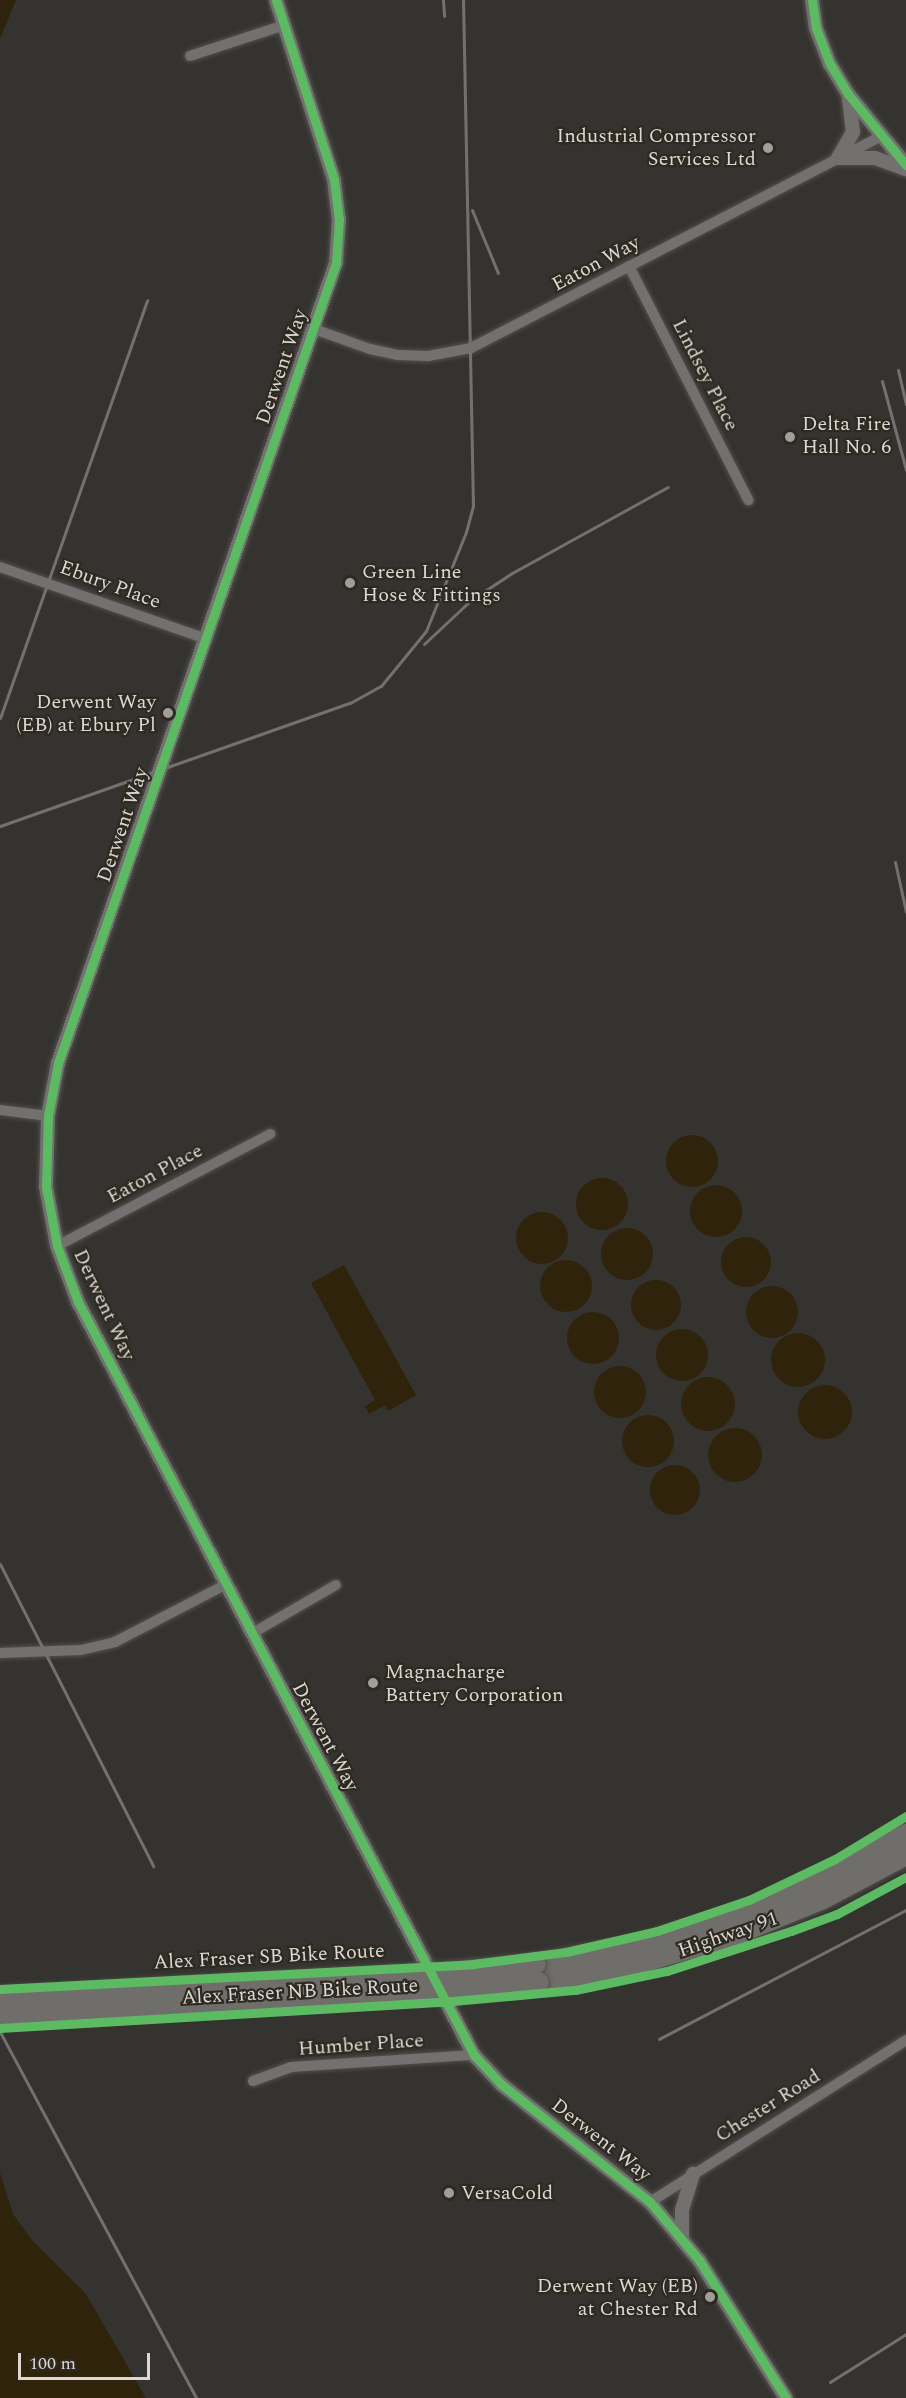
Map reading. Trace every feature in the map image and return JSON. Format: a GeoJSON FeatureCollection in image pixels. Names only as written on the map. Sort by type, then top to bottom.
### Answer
{"type":"FeatureCollection","features":[{"type":"Feature","properties":{"kind":"highway"},"geometry":{"type":"LineString","coordinates":[[847,1878],[906,1825]]}},
{"type":"Feature","properties":{"kind":"highway"},"geometry":{"type":"LineString","coordinates":[[847,1878],[906,1834]]}},
{"type":"Feature","properties":{"kind":"highway","name":"Highway 91"},"geometry":{"type":"LineString","coordinates":[[538,1973],[613,1969],[698,1947],[792,1913],[847,1878],[906,1855]]}},
{"type":"Feature","properties":{"kind":"highway"},"geometry":{"type":"LineString","coordinates":[[847,1878],[906,1867]]}},
{"type":"Feature","properties":{"kind":"highway"},"geometry":{"type":"LineString","coordinates":[[0,1997],[429,1973],[538,1973]]}},
{"type":"Feature","properties":{"kind":"highway"},"geometry":{"type":"LineString","coordinates":[[0,2015],[442,1991],[538,1973]]}},
{"type":"Feature","properties":{"kind":"street","name":"Derwent Way"},"geometry":{"type":"LineString","coordinates":[[276,0],[282,26],[334,180],[339,219],[336,263],[58,1063],[48,1116],[46,1187],[57,1246],[74,1294],[474,2055],[501,2084],[650,2202],[682,2238],[786,2398]]}},
{"type":"Feature","properties":{"kind":"street"},"geometry":{"type":"LineString","coordinates":[[812,0],[816,28],[830,64],[848,94],[906,167]]}},
{"type":"Feature","properties":{"kind":"street"},"geometry":{"type":"LineString","coordinates":[[190,56],[282,26]]}},
{"type":"Feature","properties":{"kind":"street"},"geometry":{"type":"LineString","coordinates":[[838,159],[853,132],[848,94]]}},
{"type":"Feature","properties":{"kind":"street","name":"Eaton Way"},"geometry":{"type":"LineString","coordinates":[[314,329],[370,350],[398,355],[449,353],[494,339],[628,266],[881,136]]}},
{"type":"Feature","properties":{"kind":"street"},"geometry":{"type":"LineString","coordinates":[[838,159],[875,158],[906,167]]}},
{"type":"Feature","properties":{"kind":"street","name":"Lindsey Place"},"geometry":{"type":"LineString","coordinates":[[628,266],[748,500]]}},
{"type":"Feature","properties":{"kind":"street","name":"Ebury Place"},"geometry":{"type":"LineString","coordinates":[[0,567],[207,639]]}},
{"type":"Feature","properties":{"kind":"street"},"geometry":{"type":"LineString","coordinates":[[0,1110],[48,1116]]}},
{"type":"Feature","properties":{"kind":"street","name":"Eaton Place"},"geometry":{"type":"LineString","coordinates":[[57,1246],[270,1134]]}},
{"type":"Feature","properties":{"kind":"street"},"geometry":{"type":"LineString","coordinates":[[0,1653],[81,1650],[115,1642],[225,1585]]}},
{"type":"Feature","properties":{"kind":"street"},"geometry":{"type":"LineString","coordinates":[[251,1634],[336,1586]]}},
{"type":"Feature","properties":{"kind":"street","name":"Chester Road"},"geometry":{"type":"LineString","coordinates":[[650,2202],[906,2040]]}},
{"type":"Feature","properties":{"kind":"street","name":"Humber Place"},"geometry":{"type":"LineString","coordinates":[[253,2081],[291,2067],[474,2055]]}},
{"type":"Feature","properties":{"kind":"street"},"geometry":{"type":"LineString","coordinates":[[682,2238],[682,2210],[693,2175]]}},
{"type":"Feature","properties":{"kind":"shaded area"},"geometry":{"type":"Polygon","coordinates":[[[0,0],[16,0],[0,39],[0,0]]]}},
{"type":"Feature","properties":{"kind":"shaded area"},"geometry":{"type":"Polygon","coordinates":[[[687,1135],[697,1135],[711,1142],[718,1161],[711,1180],[697,1187],[687,1187],[677,1183],[670,1176],[666,1166],[666,1156],[670,1146],[677,1139],[687,1135]]]}},
{"type":"Feature","properties":{"kind":"shaded area"},"geometry":{"type":"Polygon","coordinates":[[[597,1178],[607,1178],[621,1185],[628,1204],[621,1223],[607,1230],[597,1230],[587,1226],[580,1219],[576,1209],[576,1199],[580,1189],[587,1182],[597,1178]]]}},
{"type":"Feature","properties":{"kind":"shaded area"},"geometry":{"type":"Polygon","coordinates":[[[711,1185],[721,1185],[730,1189],[738,1197],[742,1211],[738,1225],[730,1233],[721,1237],[711,1237],[702,1233],[694,1225],[690,1216],[690,1206],[694,1197],[702,1189],[711,1185]]]}},
{"type":"Feature","properties":{"kind":"shaded area"},"geometry":{"type":"Polygon","coordinates":[[[542,1212],[556,1216],[564,1224],[568,1238],[564,1252],[556,1260],[542,1264],[528,1260],[520,1252],[516,1238],[520,1224],[528,1216],[542,1212]]]}},
{"type":"Feature","properties":{"kind":"shaded area"},"geometry":{"type":"Polygon","coordinates":[[[622,1228],[632,1228],[641,1232],[649,1240],[653,1254],[649,1268],[641,1276],[632,1280],[622,1280],[613,1276],[605,1268],[601,1259],[601,1249],[605,1240],[613,1232],[622,1228]]]}},
{"type":"Feature","properties":{"kind":"shaded area"},"geometry":{"type":"Polygon","coordinates":[[[751,1237],[764,1244],[770,1252],[770,1272],[764,1280],[756,1286],[741,1287],[728,1280],[722,1272],[721,1257],[728,1244],[736,1238],[751,1237]]]}},
{"type":"Feature","properties":{"kind":"shaded area"},"geometry":{"type":"Polygon","coordinates":[[[561,1260],[571,1260],[585,1267],[592,1286],[585,1305],[571,1312],[561,1312],[551,1308],[544,1301],[540,1291],[540,1281],[544,1271],[551,1264],[561,1260]]]}},
{"type":"Feature","properties":{"kind":"shaded area"},"geometry":{"type":"Polygon","coordinates":[[[344,1265],[416,1395],[388,1411],[385,1405],[369,1414],[365,1406],[375,1400],[311,1283],[344,1265]]]}},
{"type":"Feature","properties":{"kind":"shaded area"},"geometry":{"type":"Polygon","coordinates":[[[661,1280],[674,1287],[680,1295],[680,1315],[674,1323],[666,1329],[651,1330],[638,1323],[632,1315],[631,1300],[638,1287],[646,1281],[661,1280]]]}},
{"type":"Feature","properties":{"kind":"shaded area"},"geometry":{"type":"Polygon","coordinates":[[[767,1286],[777,1286],[791,1293],[798,1312],[791,1331],[777,1338],[767,1338],[757,1334],[750,1327],[746,1317],[746,1307],[750,1297],[757,1290],[767,1286]]]}},
{"type":"Feature","properties":{"kind":"shaded area"},"geometry":{"type":"Polygon","coordinates":[[[593,1312],[603,1314],[611,1320],[617,1328],[619,1338],[617,1348],[611,1356],[603,1362],[593,1364],[583,1362],[575,1356],[569,1348],[567,1338],[569,1328],[575,1320],[583,1314],[593,1312]]]}},
{"type":"Feature","properties":{"kind":"shaded area"},"geometry":{"type":"Polygon","coordinates":[[[677,1329],[687,1329],[701,1336],[708,1355],[701,1374],[687,1381],[677,1381],[667,1377],[660,1370],[656,1360],[656,1350],[660,1340],[667,1333],[677,1329]]]}},
{"type":"Feature","properties":{"kind":"shaded area"},"geometry":{"type":"Polygon","coordinates":[[[798,1333],[808,1335],[817,1341],[823,1350],[825,1360],[823,1370],[817,1379],[808,1385],[798,1387],[788,1385],[779,1379],[773,1370],[771,1360],[773,1350],[779,1341],[788,1335],[798,1333]]]}},
{"type":"Feature","properties":{"kind":"shaded area"},"geometry":{"type":"Polygon","coordinates":[[[615,1366],[625,1366],[639,1373],[646,1392],[639,1411],[625,1418],[615,1418],[605,1414],[598,1407],[594,1397],[594,1387],[598,1377],[605,1370],[615,1366]]]}},
{"type":"Feature","properties":{"kind":"shaded area"},"geometry":{"type":"Polygon","coordinates":[[[708,1377],[718,1379],[727,1385],[733,1394],[735,1404],[733,1414],[727,1423],[718,1429],[708,1431],[698,1429],[689,1423],[683,1414],[681,1404],[683,1394],[689,1385],[698,1379],[708,1377]]]}},
{"type":"Feature","properties":{"kind":"shaded area"},"geometry":{"type":"Polygon","coordinates":[[[825,1385],[835,1387],[844,1393],[850,1402],[852,1412],[850,1422],[844,1431],[835,1437],[825,1439],[815,1437],[806,1431],[800,1422],[798,1412],[800,1402],[806,1393],[815,1387],[825,1385]]]}},
{"type":"Feature","properties":{"kind":"shaded area"},"geometry":{"type":"Polygon","coordinates":[[[643,1415],[653,1415],[662,1419],[670,1427],[674,1441],[670,1455],[662,1463],[653,1467],[643,1467],[634,1463],[626,1455],[622,1446],[622,1436],[626,1427],[634,1419],[643,1415]]]}},
{"type":"Feature","properties":{"kind":"shaded area"},"geometry":{"type":"Polygon","coordinates":[[[735,1428],[745,1430],[754,1436],[760,1445],[762,1455],[760,1465],[754,1474],[745,1480],[735,1482],[725,1480],[716,1474],[710,1465],[708,1455],[710,1445],[716,1436],[725,1430],[735,1428]]]}},
{"type":"Feature","properties":{"kind":"shaded area"},"geometry":{"type":"Polygon","coordinates":[[[670,1465],[680,1465],[693,1472],[700,1485],[700,1495],[693,1508],[680,1515],[670,1515],[661,1511],[654,1504],[650,1495],[650,1485],[654,1476],[661,1469],[670,1465]]]}},
{"type":"Feature","properties":{"kind":"shaded area"},"geometry":{"type":"Polygon","coordinates":[[[0,2173],[13,2214],[32,2240],[86,2294],[146,2398],[0,2398],[0,2173]]]}},
{"type":"Feature","properties":{"kind":"railway"},"geometry":{"type":"LineString","coordinates":[[443,0],[444,16]]}},
{"type":"Feature","properties":{"kind":"railway"},"geometry":{"type":"LineString","coordinates":[[0,826],[350,703],[381,686],[426,631],[466,532],[473,506],[463,0]]}},
{"type":"Feature","properties":{"kind":"railway"},"geometry":{"type":"LineString","coordinates":[[472,210],[498,273]]}},
{"type":"Feature","properties":{"kind":"railway"},"geometry":{"type":"LineString","coordinates":[[0,718],[147,300]]}},
{"type":"Feature","properties":{"kind":"railway"},"geometry":{"type":"LineString","coordinates":[[898,370],[906,404]]}},
{"type":"Feature","properties":{"kind":"railway"},"geometry":{"type":"LineString","coordinates":[[882,381],[906,470]]}},
{"type":"Feature","properties":{"kind":"railway"},"geometry":{"type":"LineString","coordinates":[[424,644],[471,600],[512,573],[668,487]]}},
{"type":"Feature","properties":{"kind":"railway"},"geometry":{"type":"LineString","coordinates":[[895,862],[906,912]]}},
{"type":"Feature","properties":{"kind":"railway"},"geometry":{"type":"LineString","coordinates":[[0,1564],[153,1866]]}},
{"type":"Feature","properties":{"kind":"railway"},"geometry":{"type":"LineString","coordinates":[[659,2039],[906,1910]]}},
{"type":"Feature","properties":{"kind":"railway"},"geometry":{"type":"LineString","coordinates":[[0,2032],[196,2398]]}},
{"type":"Feature","properties":{"kind":"railway"},"geometry":{"type":"LineString","coordinates":[[830,2382],[906,2334]]}},
{"type":"Feature","properties":{"kind":"cycle path","name":"Alex Fraser NB Bike Route"},"geometry":{"type":"LineString","coordinates":[[276,0],[334,180],[339,219],[336,263],[58,1063],[48,1116],[46,1187],[57,1246],[78,1302],[474,2055],[501,2084],[650,2202],[699,2260],[786,2398]]}},
{"type":"Feature","properties":{"kind":"cycle path"},"geometry":{"type":"LineString","coordinates":[[812,0],[816,28],[830,64],[848,94],[906,165]]}},
{"type":"Feature","properties":{"kind":"cycle path","name":"Alex Fraser SB Bike Route"},"geometry":{"type":"LineString","coordinates":[[0,1989],[473,1964],[566,1952],[657,1931],[749,1900],[835,1859],[906,1816]]}},
{"type":"Feature","properties":{"kind":"cycle path","name":"Alex Fraser NB Bike Route"},"geometry":{"type":"LineString","coordinates":[[0,2028],[442,2002],[575,1990],[667,1971],[791,1931],[837,1914],[906,1877]]}},
{"type":"Feature","properties":{"kind":"place","name":"Industrial Compressor Services Ltd"},"geometry":{"type":"Point","coordinates":[768,148]}},
{"type":"Feature","properties":{"kind":"place","name":"Delta Fire Hall No. 6"},"geometry":{"type":"Point","coordinates":[790,437]}},
{"type":"Feature","properties":{"kind":"place","name":"Green Line Hose & Fittings"},"geometry":{"type":"Point","coordinates":[350,583]}},
{"type":"Feature","properties":{"kind":"place","name":"Derwent Way (EB) at Ebury Pl"},"geometry":{"type":"Point","coordinates":[168,713]}},
{"type":"Feature","properties":{"kind":"place","name":"Magnacharge Battery Corporation"},"geometry":{"type":"Point","coordinates":[373,1683]}},
{"type":"Feature","properties":{"kind":"place","name":"VersaCold"},"geometry":{"type":"Point","coordinates":[449,2193]}},
{"type":"Feature","properties":{"kind":"place","name":"Derwent Way (EB) at Chester Rd"},"geometry":{"type":"Point","coordinates":[710,2297]}}]}
